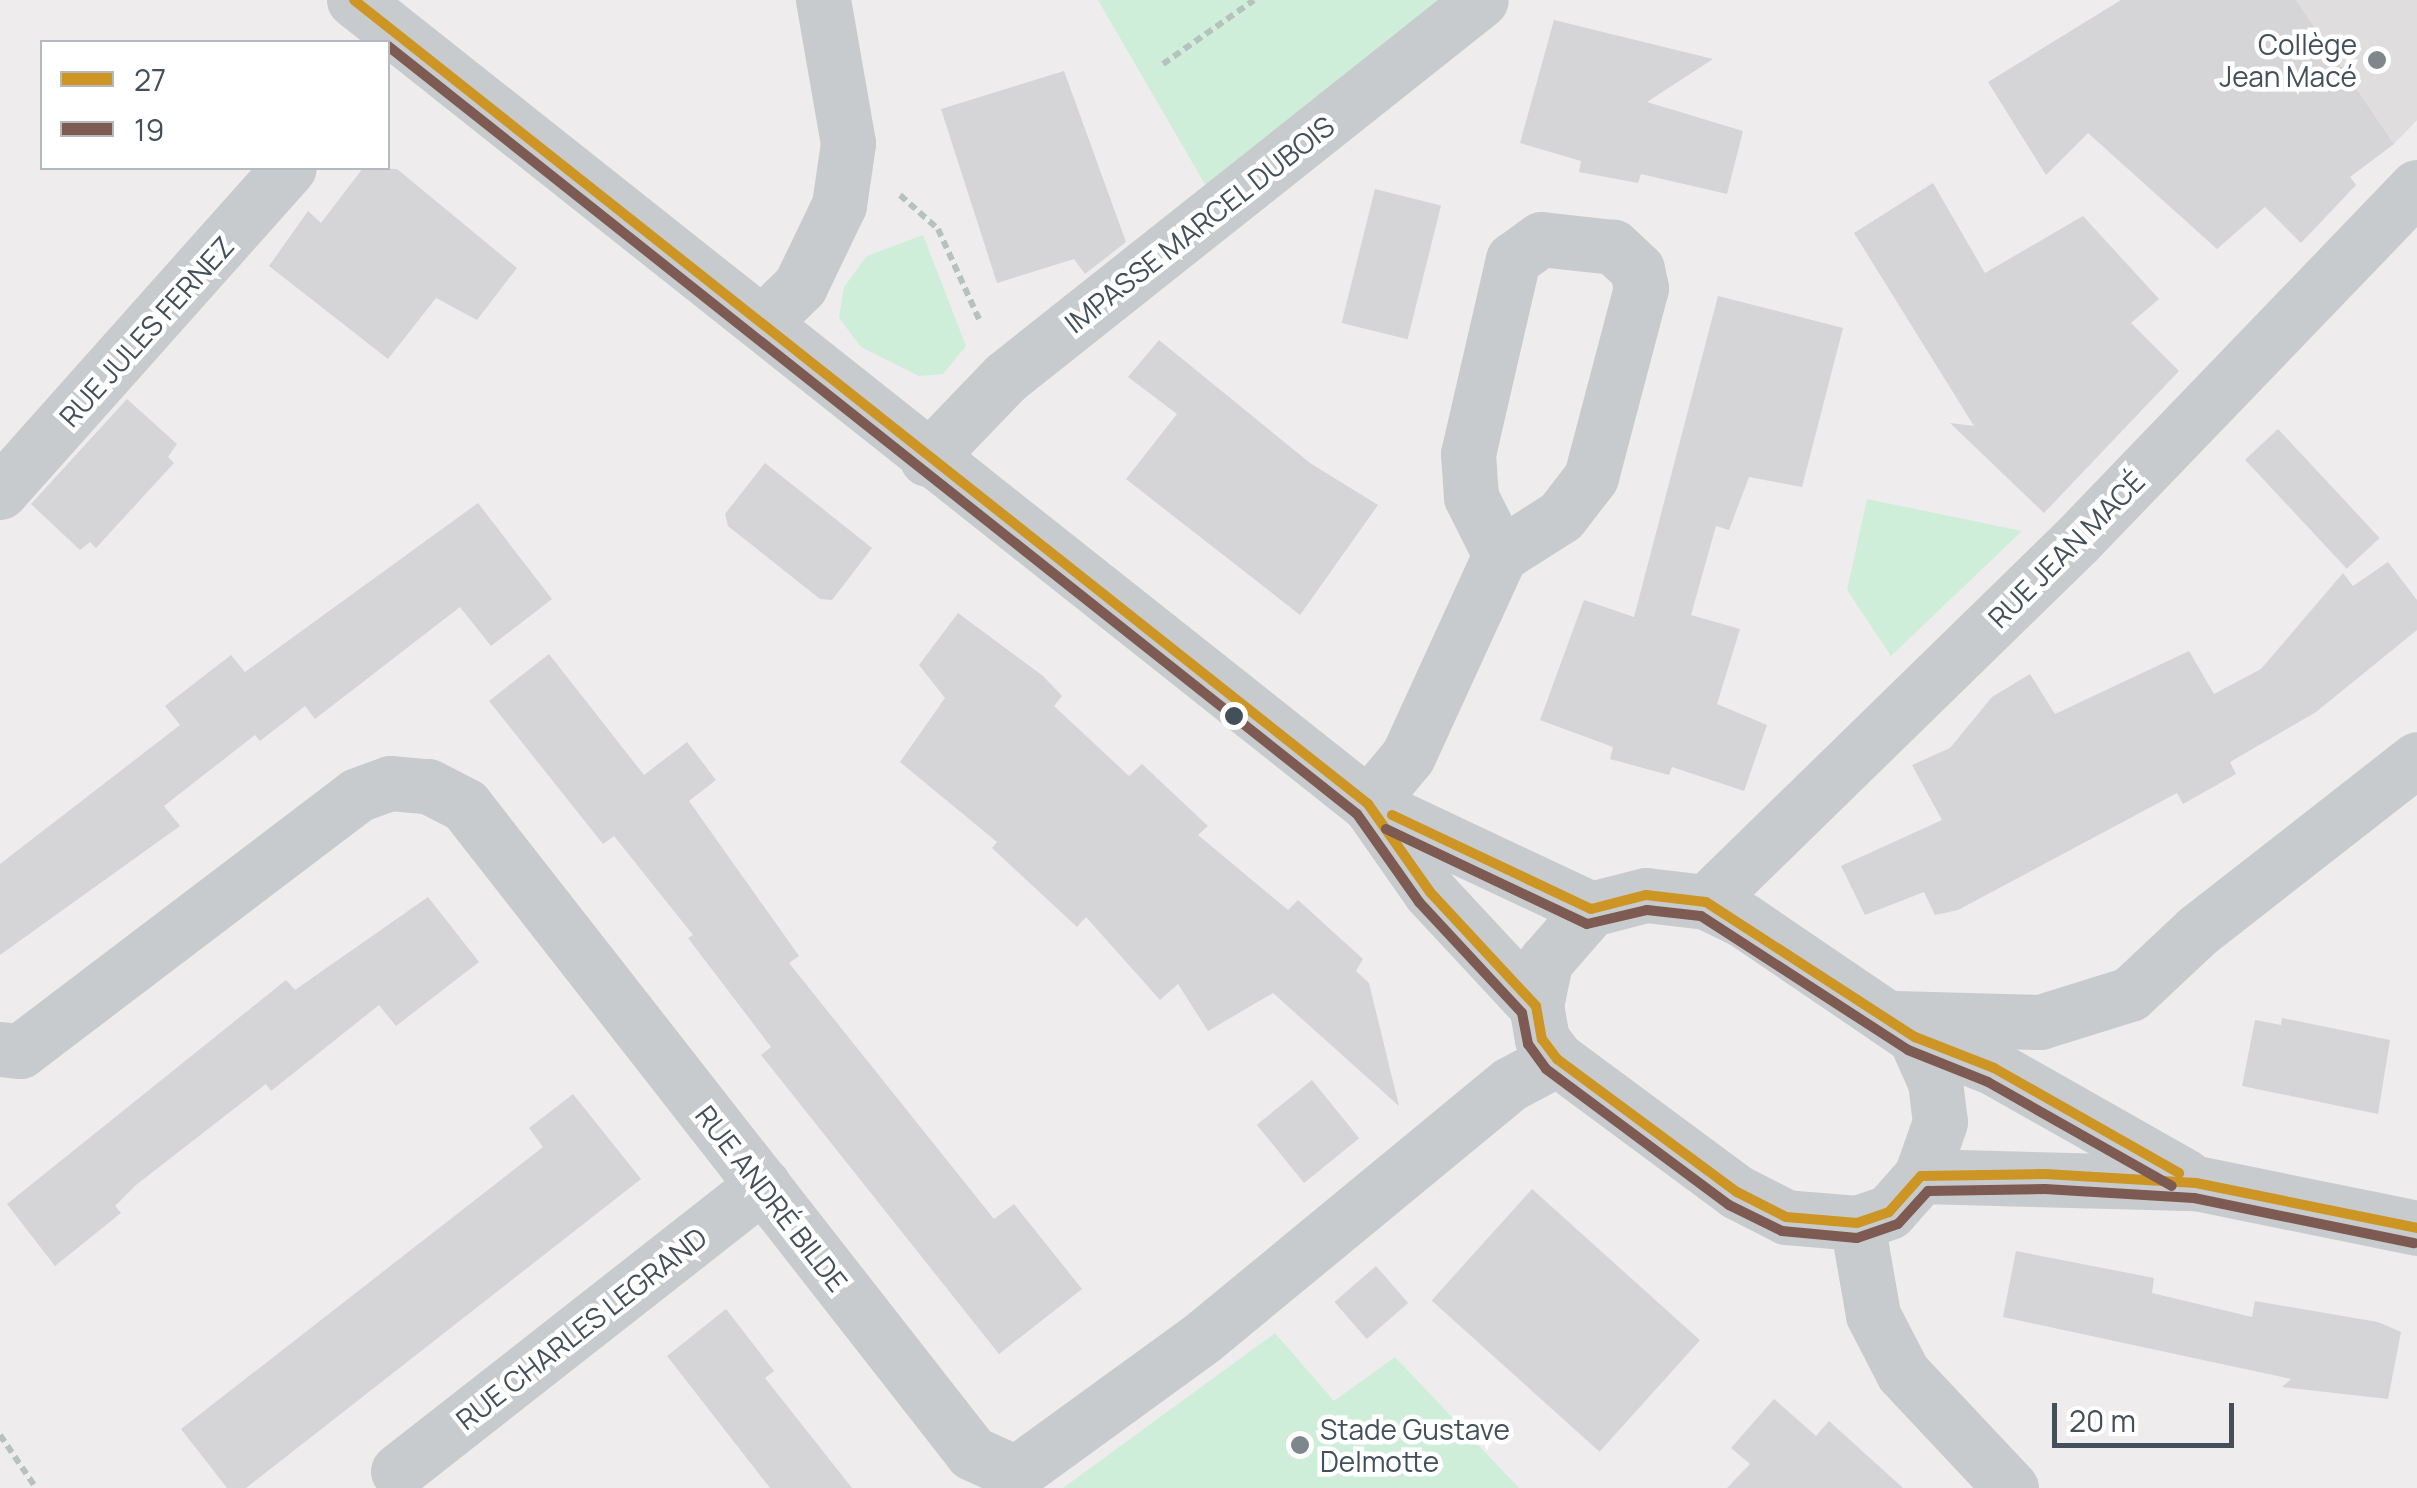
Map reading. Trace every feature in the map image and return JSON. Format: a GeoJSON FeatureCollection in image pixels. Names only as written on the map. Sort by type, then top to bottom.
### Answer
{"type":"FeatureCollection","features":[{"type":"Feature","properties":{"kind":"street"},"geometry":{"type":"LineString","coordinates":[[354,0],[394,44],[763,322],[928,458],[1368,804],[1592,909]]}},
{"type":"Feature","properties":{"kind":"street"},"geometry":{"type":"LineString","coordinates":[[763,322],[825,248],[848,146],[823,0]]}},
{"type":"Feature","properties":{"kind":"street","name":"IMPASSE MARCEL DUBOIS"},"geometry":{"type":"LineString","coordinates":[[928,458],[1006,377],[1480,0]]}},
{"type":"Feature","properties":{"kind":"street","name":"RUE JULES FERNEZ"},"geometry":{"type":"LineString","coordinates":[[0,492],[287,170]]}},
{"type":"Feature","properties":{"kind":"street","name":"RUE JEAN MACÉ"},"geometry":{"type":"LineString","coordinates":[[1706,902],[2077,540],[2417,186]]}},
{"type":"Feature","properties":{"kind":"street"},"geometry":{"type":"LineString","coordinates":[[1368,804],[1408,756],[1500,555],[1561,516],[1596,464],[1642,288],[1637,269],[1612,246],[1541,239],[1513,259],[1468,454],[1471,497],[1500,555]]}},
{"type":"Feature","properties":{"kind":"street"},"geometry":{"type":"LineString","coordinates":[[1904,1027],[2040,1022],[2130,994],[2198,931],[2417,759]]}},
{"type":"Feature","properties":{"kind":"street","name":"RUE ANDRÉ BILDE"},"geometry":{"type":"LineString","coordinates":[[0,1049],[20,1051],[357,795],[390,783],[428,786],[464,805],[972,1453],[991,1468],[1016,1473],[1203,1337],[1510,1084],[1557,1060]]}},
{"type":"Feature","properties":{"kind":"street"},"geometry":{"type":"LineString","coordinates":[[1368,804],[1430,892],[1536,1006]]}},
{"type":"Feature","properties":{"kind":"street"},"geometry":{"type":"LineString","coordinates":[[1904,1027],[1935,1082],[1940,1122],[1921,1176],[1889,1212],[1857,1223],[1786,1216],[1736,1192],[1557,1060],[1542,1039],[1536,1006],[1546,962],[1592,909],[1646,895],[1706,902],[1904,1027],[1994,1068],[2196,1182]]}},
{"type":"Feature","properties":{"kind":"street"},"geometry":{"type":"LineString","coordinates":[[1921,1176],[2196,1182],[2417,1228]]}},
{"type":"Feature","properties":{"kind":"street","name":"RUE CHARLES LEGRAND"},"geometry":{"type":"LineString","coordinates":[[398,1471],[763,1185]]}},
{"type":"Feature","properties":{"kind":"street"},"geometry":{"type":"LineString","coordinates":[[1857,1223],[1873,1315],[1904,1373],[2011,1488]]}},
{"type":"Feature","properties":{"kind":"path"},"geometry":{"type":"LineString","coordinates":[[1163,64],[1254,0]]}},
{"type":"Feature","properties":{"kind":"path"},"geometry":{"type":"LineString","coordinates":[[848,146],[938,229],[1006,377]]}},
{"type":"Feature","properties":{"kind":"path"},"geometry":{"type":"LineString","coordinates":[[0,1434],[36,1488]]}},
{"type":"Feature","properties":{"kind":"shaded area","name":"Collège Jean Macé"},"geometry":{"type":"Polygon","coordinates":[[[2296,0],[2417,0],[2417,120],[2394,144],[2296,0]]]}},
{"type":"Feature","properties":{"kind":"green space"},"geometry":{"type":"Polygon","coordinates":[[[1098,0],[1446,0],[1210,193],[1098,0]]]}},
{"type":"Feature","properties":{"kind":"green space"},"geometry":{"type":"Polygon","coordinates":[[[923,235],[966,346],[943,374],[919,376],[861,347],[839,318],[844,287],[867,256],[923,235]]]}},
{"type":"Feature","properties":{"kind":"green space"},"geometry":{"type":"Polygon","coordinates":[[[1867,499],[2022,531],[1891,656],[1847,590],[1867,499]]]}},
{"type":"Feature","properties":{"kind":"green space","name":"Stade Gustave Delmotte"},"geometry":{"type":"Polygon","coordinates":[[[1275,1333],[1334,1401],[1395,1357],[1519,1488],[1063,1488],[1275,1333]]]}},
{"type":"Feature","properties":{"kind":"building"},"geometry":{"type":"Polygon","coordinates":[[[2121,0],[2296,0],[2394,144],[2350,177],[2356,185],[2301,243],[2265,207],[2217,249],[2088,133],[2046,175],[1988,82],[2121,0]]]}},
{"type":"Feature","properties":{"kind":"building"},"geometry":{"type":"Polygon","coordinates":[[[1554,20],[1713,59],[1647,102],[1743,131],[1727,194],[1641,174],[1638,183],[1579,172],[1581,161],[1520,143],[1554,20]]]}},
{"type":"Feature","properties":{"kind":"building"},"geometry":{"type":"Polygon","coordinates":[[[1064,71],[1126,242],[1085,274],[1074,259],[997,283],[941,109],[1064,71]]]}},
{"type":"Feature","properties":{"kind":"building"},"geometry":{"type":"Polygon","coordinates":[[[397,169],[517,268],[477,320],[436,298],[388,359],[269,266],[308,211],[321,223],[361,170],[397,169]]]}},
{"type":"Feature","properties":{"kind":"building"},"geometry":{"type":"Polygon","coordinates":[[[1933,183],[1985,273],[2083,216],[2159,299],[2131,323],[2179,371],[2044,513],[1950,423],[1974,426],[1854,233],[1933,183]]]}},
{"type":"Feature","properties":{"kind":"building"},"geometry":{"type":"Polygon","coordinates":[[[1375,189],[1441,205],[1408,339],[1342,323],[1375,189]]]}},
{"type":"Feature","properties":{"kind":"building"},"geometry":{"type":"Polygon","coordinates":[[[1718,296],[1843,328],[1802,487],[1749,477],[1729,530],[1716,526],[1691,615],[1740,629],[1717,704],[1767,725],[1744,791],[1672,767],[1669,775],[1610,759],[1613,747],[1540,720],[1584,600],[1634,617],[1718,296]]]}},
{"type":"Feature","properties":{"kind":"building"},"geometry":{"type":"Polygon","coordinates":[[[1159,340],[1310,463],[1378,505],[1300,615],[1126,479],[1177,414],[1128,377],[1159,340]]]}},
{"type":"Feature","properties":{"kind":"building"},"geometry":{"type":"Polygon","coordinates":[[[127,399],[177,444],[168,457],[174,463],[96,548],[90,542],[80,550],[31,504],[127,399]]]}},
{"type":"Feature","properties":{"kind":"building"},"geometry":{"type":"Polygon","coordinates":[[[2278,429],[2380,538],[2347,569],[2245,460],[2278,429]]]}},
{"type":"Feature","properties":{"kind":"building"},"geometry":{"type":"Polygon","coordinates":[[[765,463],[872,548],[832,600],[820,599],[728,526],[725,514],[765,463]]]}},
{"type":"Feature","properties":{"kind":"building"},"geometry":{"type":"Polygon","coordinates":[[[478,503],[552,599],[491,646],[460,607],[315,719],[305,706],[260,741],[255,735],[164,806],[180,826],[0,955],[0,864],[180,725],[165,706],[231,655],[245,672],[478,503]]]}},
{"type":"Feature","properties":{"kind":"building"},"geometry":{"type":"Polygon","coordinates":[[[2388,562],[2417,600],[2417,630],[2316,712],[2230,762],[2236,774],[2183,804],[2177,793],[1958,910],[1935,915],[1924,892],[1865,915],[1841,866],[1942,820],[1912,765],[1950,748],[1992,697],[2030,674],[2055,714],[2189,651],[2214,694],[2261,669],[2343,573],[2353,586],[2388,562]]]}},
{"type":"Feature","properties":{"kind":"building"},"geometry":{"type":"Polygon","coordinates":[[[958,613],[1043,676],[1062,696],[1054,706],[1129,776],[1142,764],[1208,826],[1198,835],[1288,910],[1298,900],[1363,959],[1356,971],[1369,983],[1399,1106],[1273,993],[1208,1031],[1178,984],[1160,1000],[1086,917],[1077,927],[992,848],[997,842],[900,762],[945,698],[919,665],[958,613]]]}},
{"type":"Feature","properties":{"kind":"building"},"geometry":{"type":"Polygon","coordinates":[[[549,654],[644,775],[687,742],[716,780],[689,801],[799,956],[789,963],[994,1219],[1014,1204],[1082,1289],[999,1354],[761,1055],[771,1047],[688,938],[693,935],[614,836],[603,844],[489,701],[549,654]]]}},
{"type":"Feature","properties":{"kind":"building"},"geometry":{"type":"Polygon","coordinates":[[[428,897],[479,962],[396,1026],[379,1005],[271,1091],[266,1084],[136,1185],[115,1206],[121,1213],[55,1266],[7,1204],[286,980],[295,990],[428,897]]]}},
{"type":"Feature","properties":{"kind":"building"},"geometry":{"type":"Polygon","coordinates":[[[2282,1018],[2390,1040],[2378,1114],[2242,1086],[2255,1020],[2281,1025],[2282,1018]]]}},
{"type":"Feature","properties":{"kind":"building"},"geometry":{"type":"Polygon","coordinates":[[[1312,1080],[1359,1138],[1304,1183],[1257,1125],[1312,1080]]]}},
{"type":"Feature","properties":{"kind":"building"},"geometry":{"type":"Polygon","coordinates":[[[573,1094],[641,1179],[246,1488],[227,1488],[181,1429],[543,1147],[529,1128],[573,1094]]]}},
{"type":"Feature","properties":{"kind":"building"},"geometry":{"type":"Polygon","coordinates":[[[1532,1189],[1700,1340],[1600,1452],[1432,1300],[1532,1189]]]}},
{"type":"Feature","properties":{"kind":"building"},"geometry":{"type":"Polygon","coordinates":[[[2016,1251],[2154,1278],[2152,1293],[2252,1317],[2255,1301],[2378,1322],[2401,1332],[2388,1399],[2282,1387],[2291,1379],[2003,1317],[2016,1251]]]}},
{"type":"Feature","properties":{"kind":"building"},"geometry":{"type":"Polygon","coordinates":[[[1376,1266],[1408,1303],[1367,1339],[1334,1302],[1376,1266]]]}},
{"type":"Feature","properties":{"kind":"building"},"geometry":{"type":"Polygon","coordinates":[[[726,1309],[774,1371],[765,1378],[852,1488],[770,1488],[667,1356],[726,1309]]]}},
{"type":"Feature","properties":{"kind":"building"},"geometry":{"type":"Polygon","coordinates":[[[1774,1399],[1816,1436],[1829,1421],[1903,1488],[1727,1488],[1750,1464],[1731,1448],[1774,1399]]]}},
{"type":"Feature","properties":{"kind":"transit line","name":"27"},"geometry":{"type":"LineString","coordinates":[[354,0],[1368,804],[1430,892],[1536,1006],[1542,1039],[1557,1059],[1737,1192],[1786,1217],[1857,1223],[1889,1212],[1921,1176],[2045,1174],[2196,1183],[2417,1228]]}},
{"type":"Feature","properties":{"kind":"transit line","name":"19"},"geometry":{"type":"LineString","coordinates":[[390,48],[1357,814],[1419,902],[1522,1013],[1528,1044],[1546,1069],[1729,1205],[1782,1231],[1857,1238],[1898,1224],[1928,1191],[2045,1189],[2194,1198],[2414,1243]]}},
{"type":"Feature","properties":{"kind":"transit line","name":"27"},"geometry":{"type":"LineString","coordinates":[[1392,815],[1591,909],[1646,895],[1706,902],[1915,1037],[1994,1068],[2179,1173]]}},
{"type":"Feature","properties":{"kind":"transit line","name":"19"},"geometry":{"type":"LineString","coordinates":[[1386,829],[1587,924],[1647,910],[1701,916],[1908,1050],[1988,1082],[2172,1186]]}},
{"type":"Feature","properties":{"kind":"place","name":"Collège Jean Macé"},"geometry":{"type":"Point","coordinates":[2377,60]}},
{"type":"Feature","properties":{"kind":"place","name":"Stade Gustave Delmotte"},"geometry":{"type":"Point","coordinates":[1300,1445]}}]}
